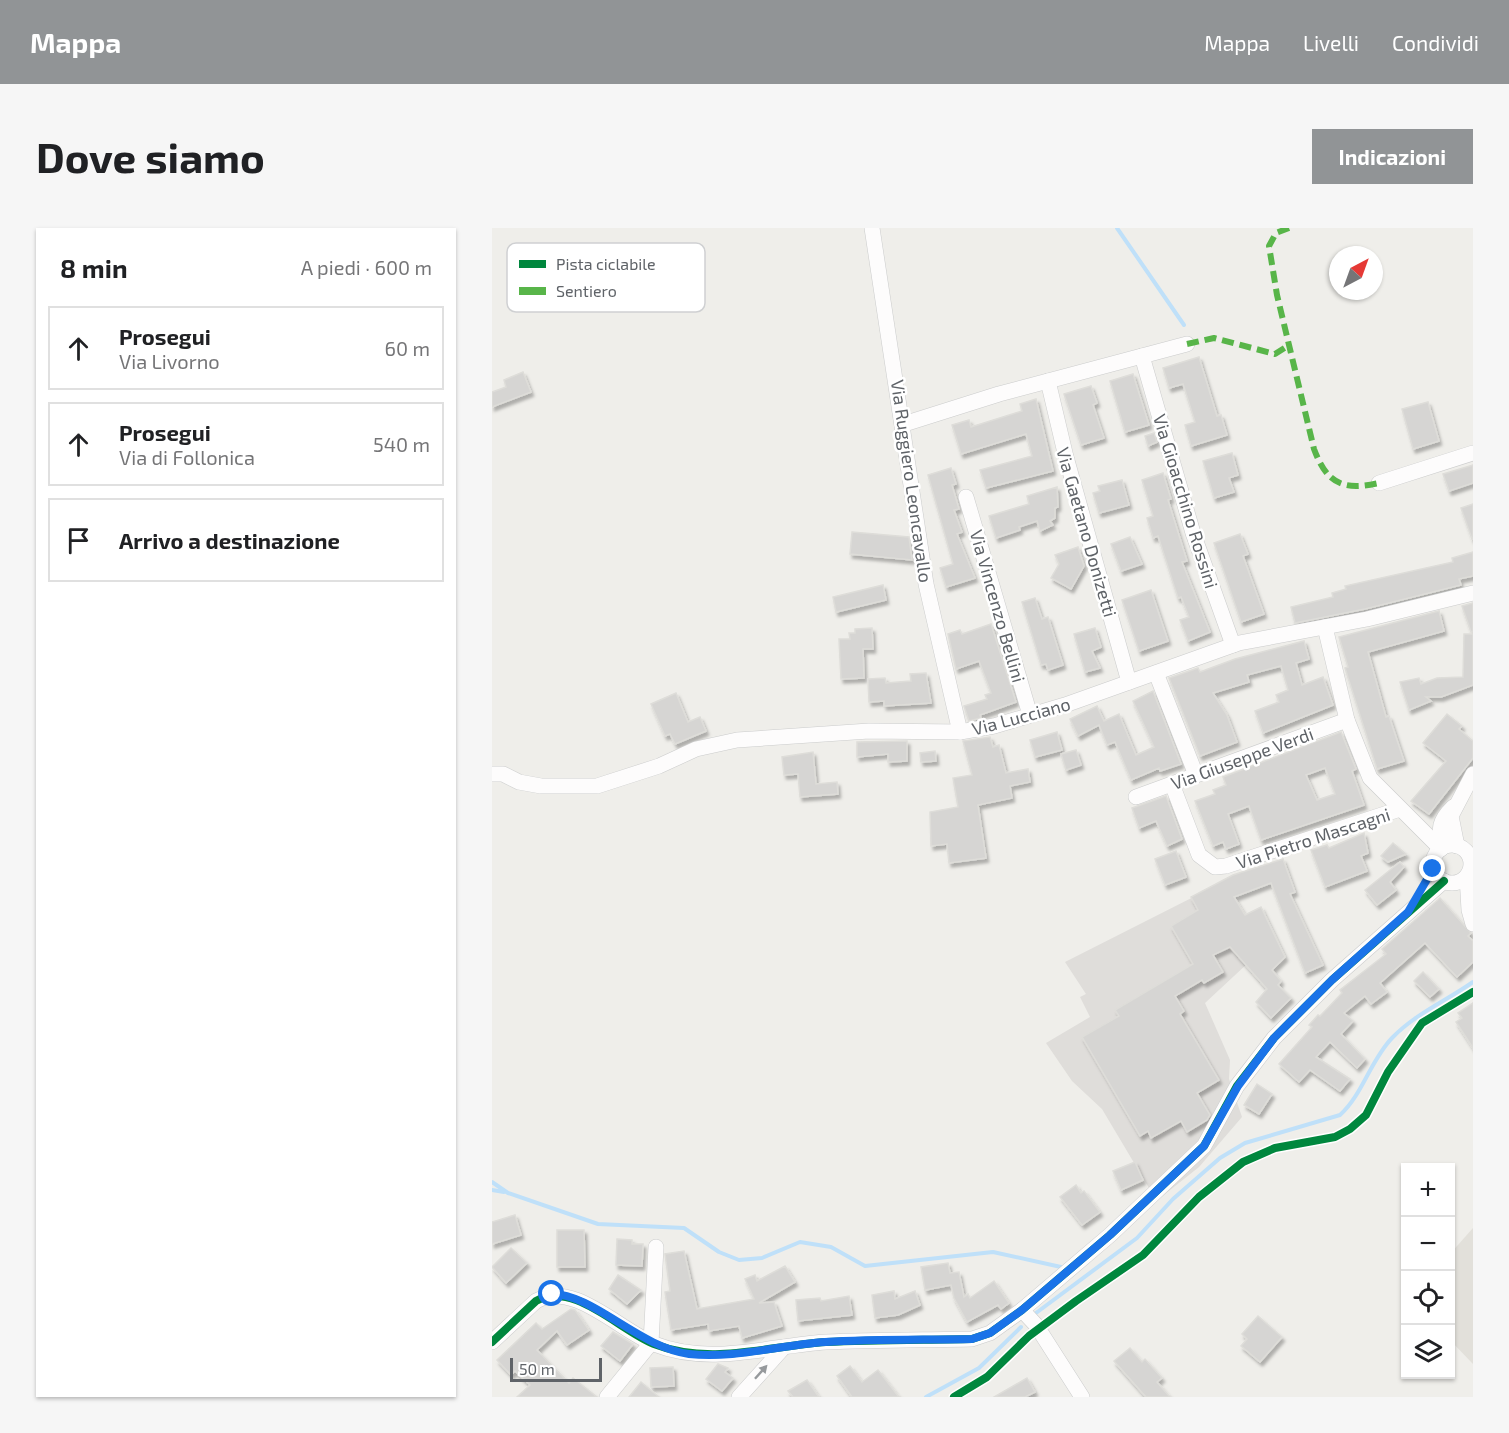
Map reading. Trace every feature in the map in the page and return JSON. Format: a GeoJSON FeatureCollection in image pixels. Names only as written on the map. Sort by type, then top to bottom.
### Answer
{"type":"FeatureCollection","features":[{"type":"Feature","properties":{"kind":"street","name":"Via Ruggiero Leoncavallo"},"geometry":{"type":"LineString","coordinates":[[872,228],[904,424],[926,584],[960,732]]}},
{"type":"Feature","properties":{"kind":"street"},"geometry":{"type":"LineString","coordinates":[[904,424],[1048,381],[1187,344]]}},
{"type":"Feature","properties":{"kind":"street","name":"Via Gioacchino Rossini"},"geometry":{"type":"LineString","coordinates":[[1142,356],[1192,533],[1233,645]]}},
{"type":"Feature","properties":{"kind":"street","name":"Via Gaetano Donizetti"},"geometry":{"type":"LineString","coordinates":[[1048,381],[1066,457],[1130,682]]}},
{"type":"Feature","properties":{"kind":"street"},"geometry":{"type":"LineString","coordinates":[[1379,483],[1473,453]]}},
{"type":"Feature","properties":{"kind":"street","name":"Via Vincenzo Bellini"},"geometry":{"type":"LineString","coordinates":[[966,497],[1030,715]]}},
{"type":"Feature","properties":{"kind":"street","name":"Via Lucciano"},"geometry":{"type":"LineString","coordinates":[[496,770],[519,782],[542,786],[597,786],[659,766],[696,749],[738,740],[869,731],[960,732],[1030,715],[1233,645],[1473,593]]}},
{"type":"Feature","properties":{"kind":"street"},"geometry":{"type":"LineString","coordinates":[[493,1337],[536,1301],[544,1296],[561,1294],[577,1300],[651,1343],[687,1354],[708,1355],[824,1342],[972,1339],[990,1333],[1022,1310],[1110,1235],[1204,1146],[1238,1086],[1274,1038],[1332,980],[1408,912],[1462,875],[1470,858],[1400,809],[1370,778],[1347,720],[1324,627]]}},
{"type":"Feature","properties":{"kind":"street"},"geometry":{"type":"LineString","coordinates":[[1156,673],[1196,775]]}},
{"type":"Feature","properties":{"kind":"street","name":"Via Giuseppe Verdi"},"geometry":{"type":"LineString","coordinates":[[1136,797],[1347,720]]}},
{"type":"Feature","properties":{"kind":"street"},"geometry":{"type":"LineString","coordinates":[[1456,848],[1450,821],[1455,805],[1473,774]]}},
{"type":"Feature","properties":{"kind":"street","name":"Via Pietro Mascagni"},"geometry":{"type":"LineString","coordinates":[[1172,784],[1199,855],[1206,863],[1215,867],[1226,866],[1400,809]]}},
{"type":"Feature","properties":{"kind":"street"},"geometry":{"type":"LineString","coordinates":[[1408,912],[1433,869],[1434,859],[1456,848]]}},
{"type":"Feature","properties":{"kind":"street"},"geometry":{"type":"LineString","coordinates":[[1433,869],[1462,875]]}},
{"type":"Feature","properties":{"kind":"street"},"geometry":{"type":"LineString","coordinates":[[1462,875],[1471,917]]}},
{"type":"Feature","properties":{"kind":"street"},"geometry":{"type":"LineString","coordinates":[[607,1397],[651,1343],[656,1247]]}},
{"type":"Feature","properties":{"kind":"street"},"geometry":{"type":"LineString","coordinates":[[1022,1310],[1036,1325],[1082,1397]]}},
{"type":"Feature","properties":{"kind":"street"},"geometry":{"type":"LineString","coordinates":[[739,1397],[784,1347]]}},
{"type":"Feature","properties":{"kind":"shaded area"},"geometry":{"type":"Polygon","coordinates":[[[1225,881],[1263,949],[1205,1003],[1230,1060],[1229,1079],[1242,1117],[1199,1167],[1160,1198],[1149,1188],[1102,1109],[1072,1081],[1046,1043],[1090,1017],[1080,997],[1086,994],[1065,962],[1225,881]]]}},
{"type":"Feature","properties":{"kind":"shaded area"},"geometry":{"type":"Polygon","coordinates":[[[1473,1228],[1473,1364],[1455,1345],[1455,1248],[1473,1228]]]}},
{"type":"Feature","properties":{"kind":"building"},"geometry":{"type":"Polygon","coordinates":[[[1199,357],[1217,416],[1221,415],[1227,435],[1191,446],[1185,425],[1195,422],[1183,384],[1169,388],[1163,368],[1199,357]]]}},
{"type":"Feature","properties":{"kind":"building"},"geometry":{"type":"Polygon","coordinates":[[[523,372],[531,392],[492,407],[492,392],[506,387],[504,380],[523,372]]]}},
{"type":"Feature","properties":{"kind":"building"},"geometry":{"type":"Polygon","coordinates":[[[1133,374],[1149,425],[1125,432],[1110,381],[1133,374]]]}},
{"type":"Feature","properties":{"kind":"building"},"geometry":{"type":"Polygon","coordinates":[[[1091,386],[1097,403],[1093,405],[1104,438],[1081,445],[1064,394],[1091,386]]]}},
{"type":"Feature","properties":{"kind":"building"},"geometry":{"type":"Polygon","coordinates":[[[1036,399],[1053,471],[986,488],[980,470],[1032,456],[1026,434],[961,454],[952,425],[969,420],[971,427],[1022,411],[1020,404],[1036,399]]]}},
{"type":"Feature","properties":{"kind":"building"},"geometry":{"type":"Polygon","coordinates":[[[1428,402],[1439,441],[1413,449],[1402,409],[1428,402]]]}},
{"type":"Feature","properties":{"kind":"building"},"geometry":{"type":"Polygon","coordinates":[[[1154,433],[1157,442],[1148,446],[1145,436],[1154,433]]]}},
{"type":"Feature","properties":{"kind":"building"},"geometry":{"type":"Polygon","coordinates":[[[1232,453],[1238,475],[1229,478],[1234,492],[1214,498],[1203,461],[1232,453]]]}},
{"type":"Feature","properties":{"kind":"building"},"geometry":{"type":"Polygon","coordinates":[[[1473,465],[1473,483],[1449,491],[1443,474],[1473,465]]]}},
{"type":"Feature","properties":{"kind":"building"},"geometry":{"type":"Polygon","coordinates":[[[951,468],[956,484],[952,485],[959,509],[954,510],[962,532],[957,534],[975,578],[946,587],[940,568],[953,564],[928,475],[951,468]]]}},
{"type":"Feature","properties":{"kind":"building"},"geometry":{"type":"Polygon","coordinates":[[[1163,473],[1171,499],[1168,500],[1187,561],[1182,562],[1210,632],[1188,641],[1180,620],[1189,617],[1181,597],[1178,598],[1158,536],[1153,538],[1147,518],[1153,516],[1142,480],[1163,473]]]}},
{"type":"Feature","properties":{"kind":"building"},"geometry":{"type":"Polygon","coordinates":[[[1122,480],[1129,505],[1099,513],[1093,493],[1100,491],[1098,486],[1122,480]]]}},
{"type":"Feature","properties":{"kind":"building"},"geometry":{"type":"Polygon","coordinates":[[[1057,487],[1058,507],[1055,508],[1055,518],[1050,521],[1053,525],[1040,531],[1037,521],[1019,527],[1020,530],[996,538],[989,516],[1029,504],[1027,496],[1057,487]]]}},
{"type":"Feature","properties":{"kind":"building"},"geometry":{"type":"Polygon","coordinates":[[[1473,504],[1473,538],[1472,539],[1461,508],[1473,504]]]}},
{"type":"Feature","properties":{"kind":"building"},"geometry":{"type":"Polygon","coordinates":[[[852,532],[909,537],[912,560],[850,554],[852,532]]]}},
{"type":"Feature","properties":{"kind":"building"},"geometry":{"type":"Polygon","coordinates":[[[1240,534],[1248,554],[1243,556],[1264,614],[1241,622],[1214,543],[1240,534]]]}},
{"type":"Feature","properties":{"kind":"building"},"geometry":{"type":"Polygon","coordinates":[[[1130,537],[1142,564],[1121,571],[1111,544],[1130,537]]]}},
{"type":"Feature","properties":{"kind":"building"},"geometry":{"type":"Polygon","coordinates":[[[1078,547],[1084,566],[1071,589],[1051,578],[1059,564],[1055,555],[1078,547]]]}},
{"type":"Feature","properties":{"kind":"building"},"geometry":{"type":"Polygon","coordinates":[[[1473,552],[1473,576],[1459,579],[1461,585],[1365,609],[1295,623],[1291,607],[1333,597],[1332,593],[1346,589],[1345,586],[1453,562],[1452,558],[1473,552]]]}},
{"type":"Feature","properties":{"kind":"building"},"geometry":{"type":"Polygon","coordinates":[[[883,585],[886,600],[836,612],[833,597],[883,585]]]}},
{"type":"Feature","properties":{"kind":"building"},"geometry":{"type":"Polygon","coordinates":[[[1151,590],[1168,641],[1139,651],[1122,600],[1151,590]]]}},
{"type":"Feature","properties":{"kind":"building"},"geometry":{"type":"Polygon","coordinates":[[[1035,598],[1042,619],[1048,617],[1063,665],[1048,670],[1046,664],[1041,665],[1022,602],[1035,598]]]}},
{"type":"Feature","properties":{"kind":"building"},"geometry":{"type":"Polygon","coordinates":[[[1473,603],[1473,632],[1471,632],[1462,606],[1473,603]]]}},
{"type":"Feature","properties":{"kind":"building"},"geometry":{"type":"Polygon","coordinates":[[[1439,611],[1444,631],[1368,652],[1386,717],[1389,716],[1404,761],[1377,769],[1345,668],[1348,667],[1339,637],[1439,611]]]}},
{"type":"Feature","properties":{"kind":"building"},"geometry":{"type":"Polygon","coordinates":[[[991,624],[1016,702],[969,721],[964,706],[987,699],[985,695],[991,693],[979,661],[956,669],[948,634],[960,630],[962,634],[991,624]]]}},
{"type":"Feature","properties":{"kind":"building"},"geometry":{"type":"Polygon","coordinates":[[[872,628],[873,649],[863,649],[864,678],[841,679],[839,639],[850,639],[849,633],[855,633],[855,629],[872,628]]]}},
{"type":"Feature","properties":{"kind":"building"},"geometry":{"type":"Polygon","coordinates":[[[1095,628],[1101,647],[1092,651],[1100,668],[1085,672],[1074,634],[1095,628]]]}},
{"type":"Feature","properties":{"kind":"building"},"geometry":{"type":"Polygon","coordinates":[[[1464,634],[1473,634],[1473,685],[1441,697],[1426,697],[1431,701],[1409,710],[1400,682],[1419,678],[1421,684],[1437,678],[1463,677],[1464,634]]]}},
{"type":"Feature","properties":{"kind":"building"},"geometry":{"type":"Polygon","coordinates":[[[1304,641],[1309,659],[1296,663],[1302,685],[1323,677],[1333,705],[1263,733],[1255,711],[1279,702],[1276,695],[1288,690],[1281,666],[1247,675],[1249,682],[1213,693],[1227,715],[1237,742],[1200,756],[1169,678],[1198,668],[1200,672],[1235,659],[1304,641]]]}},
{"type":"Feature","properties":{"kind":"building"},"geometry":{"type":"Polygon","coordinates":[[[926,673],[931,703],[884,706],[884,701],[869,702],[868,679],[885,678],[886,683],[911,681],[910,674],[926,673]]]}},
{"type":"Feature","properties":{"kind":"building"},"geometry":{"type":"Polygon","coordinates":[[[1153,691],[1181,764],[1160,771],[1159,768],[1131,780],[1115,742],[1107,745],[1099,725],[1078,736],[1070,719],[1097,706],[1104,721],[1119,714],[1136,755],[1154,747],[1133,701],[1153,691]]]}},
{"type":"Feature","properties":{"kind":"building"},"geometry":{"type":"Polygon","coordinates":[[[676,693],[688,722],[700,717],[706,731],[675,744],[670,734],[665,736],[651,704],[676,693]]]}},
{"type":"Feature","properties":{"kind":"building"},"geometry":{"type":"Polygon","coordinates":[[[1447,714],[1462,726],[1459,729],[1473,741],[1473,758],[1429,814],[1411,801],[1446,761],[1423,743],[1447,714]]]}},
{"type":"Feature","properties":{"kind":"building"},"geometry":{"type":"Polygon","coordinates":[[[1057,732],[1062,750],[1035,757],[1030,740],[1057,732]]]}},
{"type":"Feature","properties":{"kind":"building"},"geometry":{"type":"Polygon","coordinates":[[[1341,732],[1356,769],[1352,771],[1364,805],[1261,840],[1249,806],[1228,814],[1239,844],[1226,849],[1223,842],[1213,846],[1195,801],[1215,794],[1213,790],[1226,785],[1223,777],[1341,732]],[[1325,768],[1306,775],[1317,800],[1335,794],[1325,768]]]}},
{"type":"Feature","properties":{"kind":"building"},"geometry":{"type":"Polygon","coordinates":[[[990,737],[993,747],[999,745],[1006,773],[1028,769],[1030,782],[1010,786],[1012,798],[978,805],[986,858],[949,863],[947,844],[931,846],[930,812],[958,807],[953,778],[972,775],[963,741],[990,737]]]}},
{"type":"Feature","properties":{"kind":"building"},"geometry":{"type":"Polygon","coordinates":[[[907,741],[907,761],[888,762],[888,754],[857,757],[857,742],[907,741]]]}},
{"type":"Feature","properties":{"kind":"building"},"geometry":{"type":"Polygon","coordinates":[[[1076,750],[1081,765],[1066,770],[1061,754],[1076,750]]]}},
{"type":"Feature","properties":{"kind":"building"},"geometry":{"type":"Polygon","coordinates":[[[935,751],[936,761],[921,762],[920,753],[935,751]]]}},
{"type":"Feature","properties":{"kind":"building"},"geometry":{"type":"Polygon","coordinates":[[[813,752],[816,784],[837,782],[838,794],[800,797],[798,774],[784,775],[782,757],[813,752]]]}},
{"type":"Feature","properties":{"kind":"building"},"geometry":{"type":"Polygon","coordinates":[[[1166,796],[1182,839],[1167,846],[1156,821],[1139,828],[1132,808],[1166,796]]]}},
{"type":"Feature","properties":{"kind":"building"},"geometry":{"type":"Polygon","coordinates":[[[1364,833],[1368,853],[1361,856],[1367,871],[1325,887],[1311,850],[1327,845],[1329,848],[1364,833]]]}},
{"type":"Feature","properties":{"kind":"building"},"geometry":{"type":"Polygon","coordinates":[[[1393,843],[1406,854],[1388,862],[1381,856],[1393,843]]]}},
{"type":"Feature","properties":{"kind":"building"},"geometry":{"type":"Polygon","coordinates":[[[1176,851],[1186,877],[1165,885],[1155,859],[1176,851]]]}},
{"type":"Feature","properties":{"kind":"building"},"geometry":{"type":"Polygon","coordinates":[[[1283,859],[1295,892],[1290,894],[1323,965],[1305,973],[1271,883],[1234,897],[1245,915],[1261,907],[1285,957],[1272,970],[1281,981],[1278,985],[1291,998],[1271,1018],[1256,1002],[1267,989],[1230,947],[1213,955],[1223,972],[1204,983],[1202,980],[1175,996],[1184,1011],[1180,1014],[1219,1080],[1197,1093],[1210,1115],[1207,1120],[1187,1132],[1181,1121],[1151,1138],[1148,1131],[1140,1136],[1082,1037],[1119,1016],[1115,1010],[1193,964],[1171,926],[1198,910],[1191,897],[1233,875],[1283,859]]]}},
{"type":"Feature","properties":{"kind":"building"},"geometry":{"type":"Polygon","coordinates":[[[1400,862],[1404,867],[1390,882],[1396,890],[1377,905],[1365,890],[1400,862]]]}},
{"type":"Feature","properties":{"kind":"building"},"geometry":{"type":"Polygon","coordinates":[[[1440,898],[1471,933],[1468,936],[1473,941],[1473,962],[1457,977],[1425,943],[1380,983],[1387,992],[1371,1004],[1365,996],[1344,1013],[1353,1021],[1341,1034],[1365,1059],[1357,1068],[1330,1042],[1316,1057],[1350,1079],[1340,1091],[1310,1070],[1299,1082],[1279,1064],[1312,1027],[1309,1025],[1342,993],[1340,990],[1386,954],[1382,949],[1440,898]]]}},
{"type":"Feature","properties":{"kind":"building"},"geometry":{"type":"Polygon","coordinates":[[[1423,972],[1439,989],[1430,997],[1414,981],[1423,972]]]}},
{"type":"Feature","properties":{"kind":"building"},"geometry":{"type":"Polygon","coordinates":[[[1473,1003],[1473,1048],[1456,1022],[1462,1018],[1458,1013],[1473,1003]]]}},
{"type":"Feature","properties":{"kind":"building"},"geometry":{"type":"Polygon","coordinates":[[[1257,1084],[1272,1094],[1259,1114],[1244,1105],[1257,1084]]]}},
{"type":"Feature","properties":{"kind":"building"},"geometry":{"type":"Polygon","coordinates":[[[1135,1162],[1143,1180],[1121,1190],[1113,1171],[1135,1162]]]}},
{"type":"Feature","properties":{"kind":"building"},"geometry":{"type":"Polygon","coordinates":[[[1076,1185],[1081,1193],[1084,1191],[1100,1212],[1082,1225],[1060,1197],[1076,1185]]]}},
{"type":"Feature","properties":{"kind":"building"},"geometry":{"type":"Polygon","coordinates":[[[515,1215],[521,1235],[492,1244],[492,1222],[515,1215]]]}},
{"type":"Feature","properties":{"kind":"building"},"geometry":{"type":"Polygon","coordinates":[[[557,1230],[584,1230],[585,1267],[557,1267],[557,1230]]]}},
{"type":"Feature","properties":{"kind":"building"},"geometry":{"type":"Polygon","coordinates":[[[617,1239],[632,1240],[632,1244],[643,1244],[642,1266],[616,1265],[617,1239]]]}},
{"type":"Feature","properties":{"kind":"building"},"geometry":{"type":"Polygon","coordinates":[[[511,1248],[527,1263],[506,1283],[492,1267],[511,1248]]]}},
{"type":"Feature","properties":{"kind":"building"},"geometry":{"type":"Polygon","coordinates":[[[684,1251],[697,1309],[754,1299],[745,1279],[755,1275],[757,1281],[785,1266],[795,1282],[759,1303],[774,1302],[782,1326],[742,1338],[739,1326],[709,1331],[708,1324],[671,1330],[665,1292],[670,1291],[665,1254],[684,1251]]]}},
{"type":"Feature","properties":{"kind":"building"},"geometry":{"type":"Polygon","coordinates":[[[948,1263],[950,1273],[959,1272],[964,1297],[968,1294],[970,1298],[994,1281],[1009,1303],[1001,1309],[998,1305],[967,1322],[954,1298],[951,1285],[925,1290],[921,1267],[948,1263]]]}},
{"type":"Feature","properties":{"kind":"building"},"geometry":{"type":"Polygon","coordinates":[[[618,1275],[641,1290],[627,1304],[609,1289],[618,1275]]]}},
{"type":"Feature","properties":{"kind":"building"},"geometry":{"type":"Polygon","coordinates":[[[894,1291],[895,1299],[915,1291],[920,1305],[898,1315],[875,1318],[872,1295],[894,1291]]]}},
{"type":"Feature","properties":{"kind":"building"},"geometry":{"type":"Polygon","coordinates":[[[849,1296],[852,1315],[798,1321],[796,1300],[820,1298],[821,1301],[849,1296]]]}},
{"type":"Feature","properties":{"kind":"building"},"geometry":{"type":"Polygon","coordinates":[[[571,1309],[575,1310],[589,1330],[567,1345],[557,1331],[537,1350],[569,1383],[573,1378],[597,1397],[517,1397],[530,1385],[515,1371],[511,1375],[497,1360],[536,1323],[542,1329],[571,1309]]]}},
{"type":"Feature","properties":{"kind":"building"},"geometry":{"type":"Polygon","coordinates":[[[1258,1316],[1282,1337],[1260,1362],[1241,1346],[1247,1339],[1242,1334],[1258,1316]]]}},
{"type":"Feature","properties":{"kind":"building"},"geometry":{"type":"Polygon","coordinates":[[[613,1332],[633,1344],[620,1361],[601,1346],[613,1332]]]}},
{"type":"Feature","properties":{"kind":"building"},"geometry":{"type":"Polygon","coordinates":[[[1130,1348],[1142,1362],[1145,1359],[1162,1378],[1157,1382],[1170,1397],[1146,1397],[1114,1361],[1130,1348]]]}},
{"type":"Feature","properties":{"kind":"building"},"geometry":{"type":"Polygon","coordinates":[[[718,1364],[728,1368],[725,1372],[733,1378],[722,1391],[706,1379],[718,1364]]]}},
{"type":"Feature","properties":{"kind":"building"},"geometry":{"type":"Polygon","coordinates":[[[850,1366],[862,1382],[878,1370],[899,1397],[852,1397],[837,1376],[850,1366]]]}},
{"type":"Feature","properties":{"kind":"building"},"geometry":{"type":"Polygon","coordinates":[[[673,1367],[674,1386],[651,1387],[650,1368],[673,1367]]]}},
{"type":"Feature","properties":{"kind":"building"},"geometry":{"type":"Polygon","coordinates":[[[1027,1378],[1035,1392],[1025,1397],[994,1397],[1027,1378]]]}},
{"type":"Feature","properties":{"kind":"building"},"geometry":{"type":"Polygon","coordinates":[[[807,1380],[819,1397],[793,1397],[788,1391],[807,1380]]]}},
{"type":"Feature","properties":{"kind":"building"},"geometry":{"type":"Polygon","coordinates":[[[641,1382],[659,1397],[629,1397],[641,1382]]]}},
{"type":"Feature","properties":{"kind":"waterway"},"geometry":{"type":"LineString","coordinates":[[1117,228],[1184,325]]}},
{"type":"Feature","properties":{"kind":"waterway"},"geometry":{"type":"LineString","coordinates":[[1036,1313],[1137,1238],[1173,1199],[1220,1158],[1245,1143],[1340,1115],[1355,1097],[1384,1047],[1392,1038],[1421,1015],[1473,982]]}},
{"type":"Feature","properties":{"kind":"waterway"},"geometry":{"type":"LineString","coordinates":[[492,1182],[508,1193],[598,1224],[684,1228],[719,1252],[739,1260],[762,1258],[800,1242],[831,1247],[865,1266],[993,1252],[1061,1267]]}},
{"type":"Feature","properties":{"kind":"waterway"},"geometry":{"type":"LineString","coordinates":[[492,1190],[504,1192]]}},
{"type":"Feature","properties":{"kind":"waterway"},"geometry":{"type":"LineString","coordinates":[[926,1397],[979,1368],[1021,1327]]}},
{"type":"Feature","properties":{"kind":"marked path"},"geometry":{"type":"LineString","coordinates":[[1289,228],[1276,233],[1269,246],[1277,295],[1314,449],[1325,470],[1338,482],[1355,486],[1379,483]]}},
{"type":"Feature","properties":{"kind":"marked path"},"geometry":{"type":"LineString","coordinates":[[1187,344],[1214,338],[1275,354],[1289,345]]}},
{"type":"Feature","properties":{"kind":"cycle path"},"geometry":{"type":"LineString","coordinates":[[492,1342],[536,1301],[550,1296],[565,1297],[596,1309],[654,1344],[696,1354],[739,1353],[826,1342],[972,1339],[990,1333],[1022,1310],[1110,1235],[1204,1146],[1237,1086],[1274,1038],[1332,980],[1444,881]]}},
{"type":"Feature","properties":{"kind":"cycle path"},"geometry":{"type":"LineString","coordinates":[[954,1397],[987,1377],[1029,1336],[1143,1255],[1199,1197],[1243,1162],[1275,1148],[1335,1137],[1350,1129],[1366,1115],[1388,1072],[1422,1023],[1473,992]]}},
{"type":"Feature","properties":{"kind":"route"},"geometry":{"type":"LineString","coordinates":[[552,1294],[561,1294],[577,1300],[651,1343],[687,1354],[708,1355],[756,1351],[824,1342],[972,1339],[990,1333],[1022,1310],[1110,1235],[1204,1146],[1238,1086],[1274,1038],[1332,980],[1408,912],[1433,869]]}}]}
